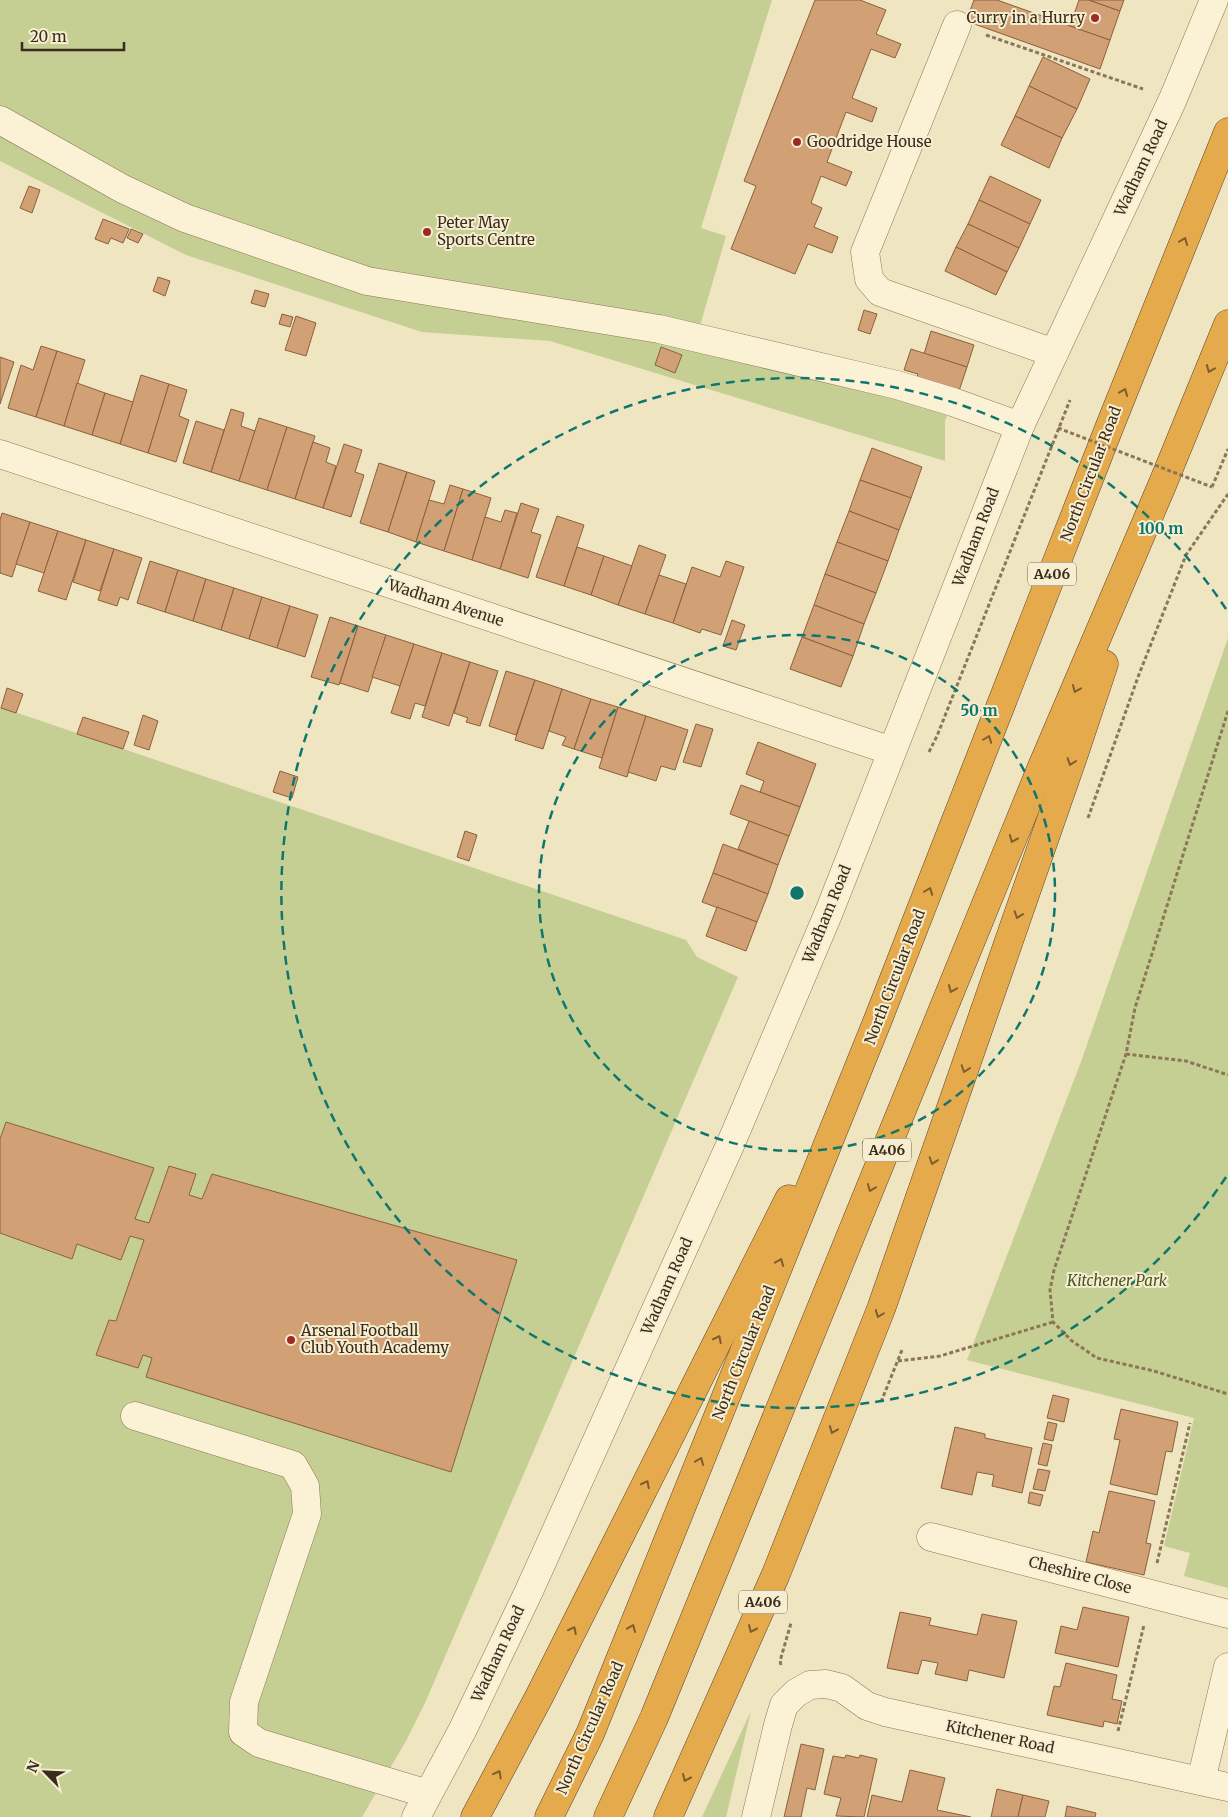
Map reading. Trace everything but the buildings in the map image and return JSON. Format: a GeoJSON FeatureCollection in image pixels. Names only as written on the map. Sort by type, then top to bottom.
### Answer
{"type":"FeatureCollection","features":[{"type":"Feature","properties":{"kind":"highway","name":"North Circular Road"},"geometry":{"type":"LineString","coordinates":[[549,1817],[590,1734],[879,1018],[1111,423],[1228,132]]}},
{"type":"Feature","properties":{"kind":"highway","name":"A406"},"geometry":{"type":"LineString","coordinates":[[608,1817],[654,1718],[1041,769],[1163,483],[1228,324]]}},
{"type":"Feature","properties":{"kind":"highway","name":"A406"},"geometry":{"type":"LineString","coordinates":[[668,1817],[776,1574],[881,1309],[1075,751],[1163,483]]}},
{"type":"Feature","properties":{"kind":"highway","name":"A406"},"geometry":{"type":"LineString","coordinates":[[475,1817],[544,1688],[879,1018]]}},
{"type":"Feature","properties":{"kind":"street","name":"Wadham Road"},"geometry":{"type":"LineString","coordinates":[[422,1805],[463,1729],[529,1590],[731,1143],[821,931],[1020,426],[1173,99],[1214,0]]}},
{"type":"Feature","properties":{"kind":"street"},"geometry":{"type":"LineString","coordinates":[[957,25],[865,252],[869,279],[880,292],[1054,352]]}},
{"type":"Feature","properties":{"kind":"street"},"geometry":{"type":"LineString","coordinates":[[0,120],[123,189],[185,218],[367,281],[659,329],[897,385],[1020,426]]}},
{"type":"Feature","properties":{"kind":"street","name":"Wadham Avenue"},"geometry":{"type":"LineString","coordinates":[[0,454],[892,751]]}},
{"type":"Feature","properties":{"kind":"street"},"geometry":{"type":"LineString","coordinates":[[135,1416],[293,1465],[305,1486],[307,1514],[244,1702],[243,1732],[259,1743],[422,1805]]}},
{"type":"Feature","properties":{"kind":"street","name":"Cheshire Close"},"geometry":{"type":"LineString","coordinates":[[931,1537],[1228,1614]]}},
{"type":"Feature","properties":{"kind":"street"},"geometry":{"type":"LineString","coordinates":[[1201,1780],[1228,1666]]}},
{"type":"Feature","properties":{"kind":"street","name":"Kitchener Road"},"geometry":{"type":"LineString","coordinates":[[756,1817],[772,1745],[784,1705],[796,1693],[810,1685],[826,1684],[842,1688],[867,1706],[885,1712],[1228,1787]]}},
{"type":"Feature","properties":{"kind":"path"},"geometry":{"type":"LineString","coordinates":[[957,25],[1173,99]]}},
{"type":"Feature","properties":{"kind":"path"},"geometry":{"type":"LineString","coordinates":[[937,736],[1058,428],[1212,487],[1228,450]]}},
{"type":"Feature","properties":{"kind":"path"},"geometry":{"type":"LineString","coordinates":[[1228,711],[1134,1008],[1126,1054],[1054,1270],[1050,1290],[1053,1322],[1072,1341],[1097,1358],[1154,1371],[1228,1394]]}},
{"type":"Feature","properties":{"kind":"path"},"geometry":{"type":"LineString","coordinates":[[1126,1054],[1186,1061],[1228,1075]]}},
{"type":"Feature","properties":{"kind":"path"},"geometry":{"type":"LineString","coordinates":[[898,1361],[940,1356],[1053,1322]]}},
{"type":"Feature","properties":{"kind":"green space","name":"Peter May Sports Centre"},"geometry":{"type":"Polygon","coordinates":[[[0,0],[772,0],[701,228],[726,236],[700,326],[824,353],[956,394],[945,421],[945,461],[550,341],[422,332],[186,255],[0,161],[0,0]]]}},
{"type":"Feature","properties":{"kind":"green space","name":"Kitchener Park"},"geometry":{"type":"Polygon","coordinates":[[[1228,638],[1228,1588],[1184,1576],[1190,1553],[1164,1546],[1194,1418],[967,1360],[1082,1059],[1228,638]]]}},
{"type":"Feature","properties":{"kind":"green space","name":"Arsenal Football Club Youth Academy"},"geometry":{"type":"Polygon","coordinates":[[[0,707],[686,940],[697,957],[738,977],[425,1703],[407,1739],[362,1817],[0,1817],[0,707]]]}},
{"type":"Feature","properties":{"kind":"green space"},"geometry":{"type":"Polygon","coordinates":[[[751,1711],[726,1817],[702,1817],[751,1711]]]}},
{"type":"Feature","properties":{"kind":"place","name":"Curry in a Hurry"},"geometry":{"type":"Point","coordinates":[1095,18]}},
{"type":"Feature","properties":{"kind":"place","name":"Goodridge House"},"geometry":{"type":"Point","coordinates":[797,142]}},
{"type":"Feature","properties":{"kind":"place","name":"Peter May Sports Centre"},"geometry":{"type":"Point","coordinates":[427,232]}},
{"type":"Feature","properties":{"kind":"place","name":"Arsenal Football Club Youth Academy"},"geometry":{"type":"Point","coordinates":[291,1340]}}]}
